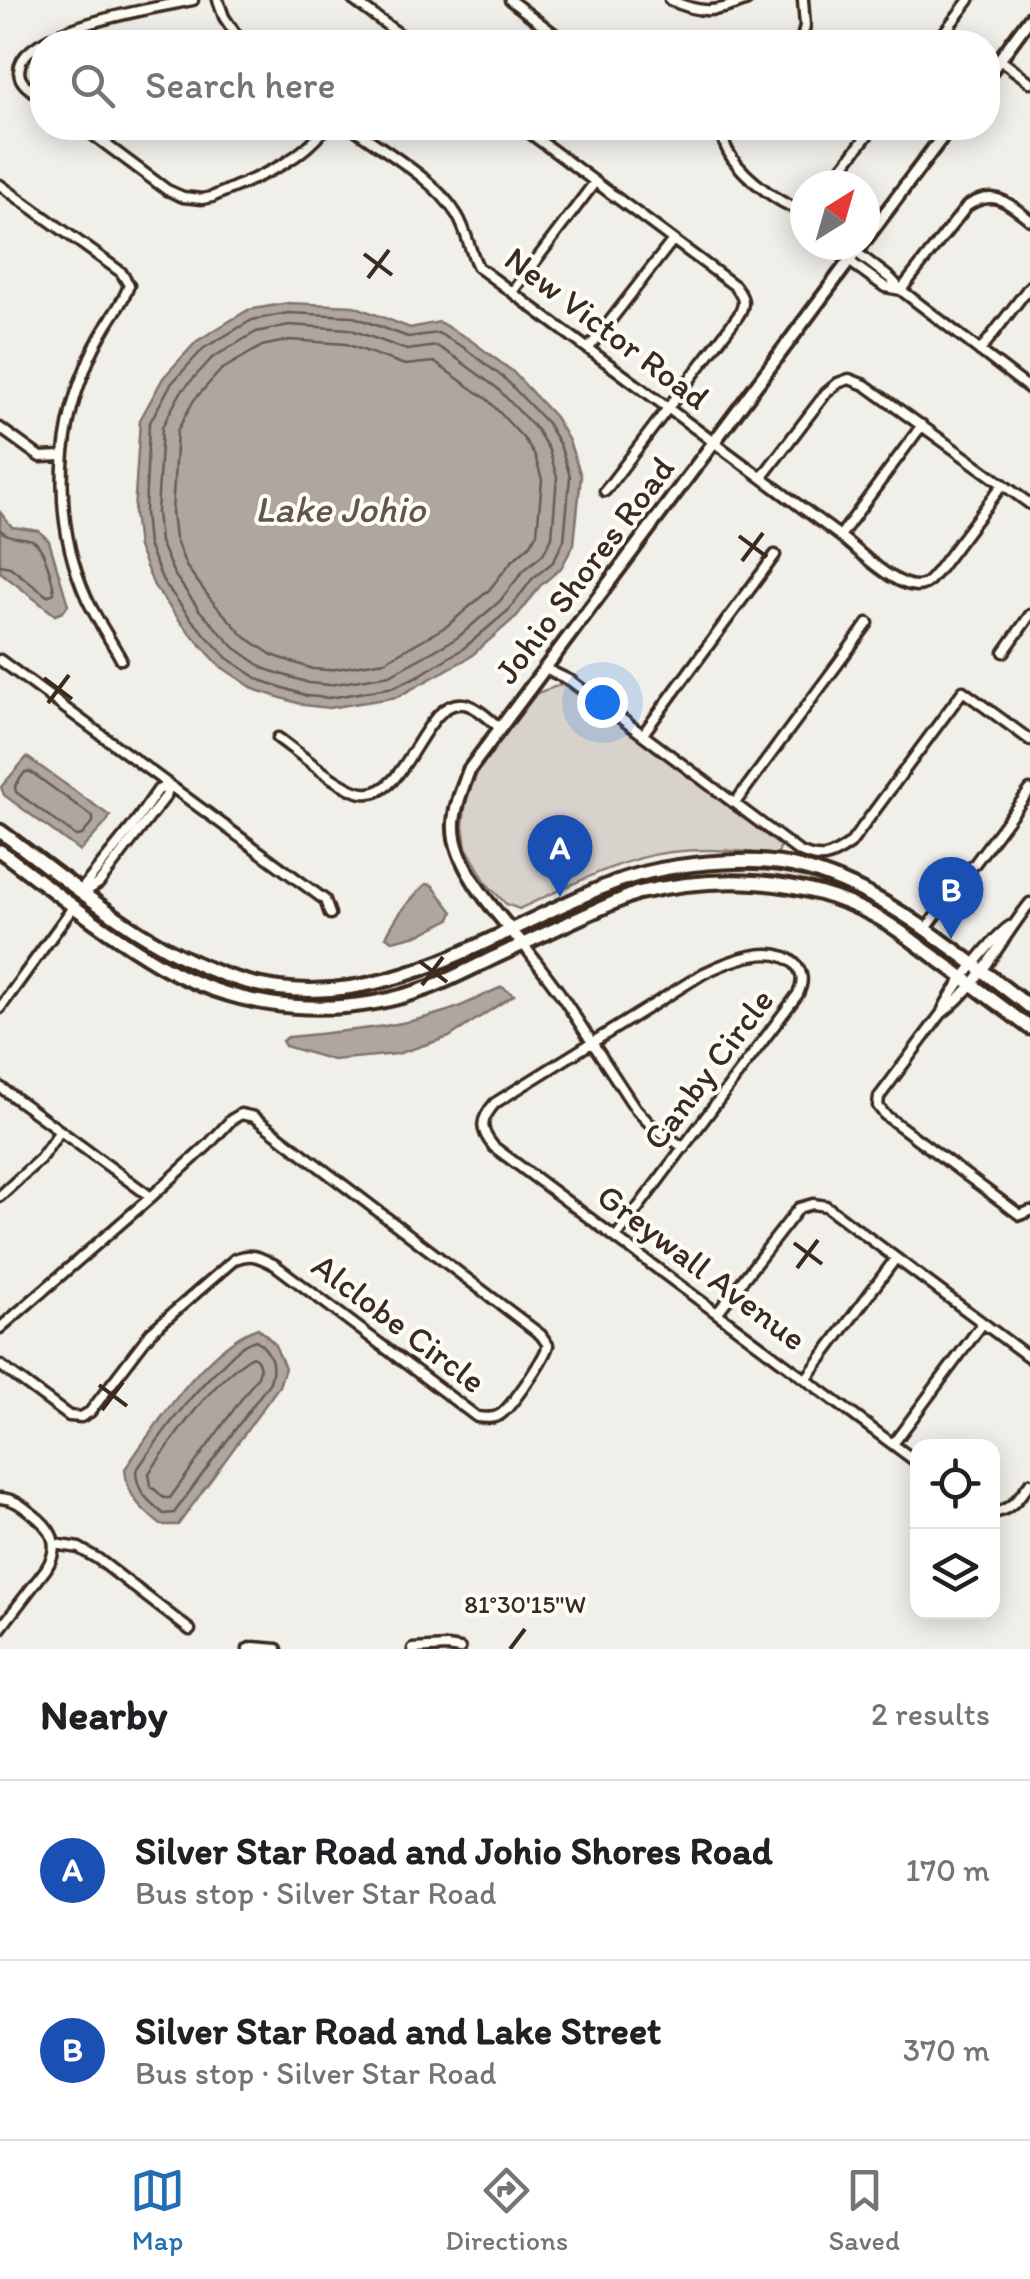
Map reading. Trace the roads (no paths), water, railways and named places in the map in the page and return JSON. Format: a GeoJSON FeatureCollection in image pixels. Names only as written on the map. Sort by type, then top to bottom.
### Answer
{"type":"FeatureCollection","features":[{"type":"Feature","properties":{"kind":"main road"},"geometry":{"type":"LineString","coordinates":[[0,832],[150,939],[188,960],[245,982],[289,989],[368,986],[411,974],[615,882],[688,864],[771,862],[806,868],[882,902],[1030,1007]]}},
{"type":"Feature","properties":{"kind":"main road"},"geometry":{"type":"LineString","coordinates":[[0,842],[71,892],[82,892]]}},
{"type":"Feature","properties":{"kind":"main road"},"geometry":{"type":"LineString","coordinates":[[0,851],[164,967],[220,992],[267,1005],[317,1008],[392,998],[429,988],[637,893],[704,882],[750,882],[789,886],[834,898],[875,916],[1030,1028]]}},
{"type":"Feature","properties":{"kind":"main road"},"geometry":{"type":"LineString","coordinates":[[75,905],[96,908],[171,958],[188,960]]}},
{"type":"Feature","properties":{"kind":"street"},"geometry":{"type":"LineString","coordinates":[[72,30],[193,0]]}},
{"type":"Feature","properties":{"kind":"street"},"geometry":{"type":"LineString","coordinates":[[218,0],[232,30]]}},
{"type":"Feature","properties":{"kind":"street"},"geometry":{"type":"LineString","coordinates":[[353,0],[394,30]]}},
{"type":"Feature","properties":{"kind":"street"},"geometry":{"type":"LineString","coordinates":[[510,0],[549,30]]}},
{"type":"Feature","properties":{"kind":"street"},"geometry":{"type":"LineString","coordinates":[[670,0],[693,10],[730,7],[747,0]]}},
{"type":"Feature","properties":{"kind":"street"},"geometry":{"type":"LineString","coordinates":[[803,0],[805,30]]}},
{"type":"Feature","properties":{"kind":"street"},"geometry":{"type":"LineString","coordinates":[[945,30],[969,0]]}},
{"type":"Feature","properties":{"kind":"street"},"geometry":{"type":"LineString","coordinates":[[1030,18],[1000,59],[1030,82]]}},
{"type":"Feature","properties":{"kind":"street"},"geometry":{"type":"LineString","coordinates":[[30,49],[20,62],[20,78],[30,88]]}},
{"type":"Feature","properties":{"kind":"street"},"geometry":{"type":"LineString","coordinates":[[100,140],[167,190],[202,199],[292,161],[316,140]]}},
{"type":"Feature","properties":{"kind":"street"},"geometry":{"type":"LineString","coordinates":[[104,143],[107,140]]}},
{"type":"Feature","properties":{"kind":"street","name":"New Victor Road"},"geometry":{"type":"LineString","coordinates":[[369,140],[446,200],[459,217],[478,266],[899,582],[912,587],[924,584],[937,572],[1002,484]]}},
{"type":"Feature","properties":{"kind":"street"},"geometry":{"type":"LineString","coordinates":[[539,140],[735,286],[743,296],[744,306],[605,491]]}},
{"type":"Feature","properties":{"kind":"street"},"geometry":{"type":"LineString","coordinates":[[725,140],[731,157],[747,175],[790,207]]}},
{"type":"Feature","properties":{"kind":"street"},"geometry":{"type":"LineString","coordinates":[[840,170],[863,140]]}},
{"type":"Feature","properties":{"kind":"street","name":"Johio Shores Road"},"geometry":{"type":"LineString","coordinates":[[880,220],[939,140]]}},
{"type":"Feature","properties":{"kind":"street"},"geometry":{"type":"LineString","coordinates":[[512,292],[596,182]]}},
{"type":"Feature","properties":{"kind":"street"},"geometry":{"type":"LineString","coordinates":[[0,185],[121,272],[129,285],[86,364],[71,406],[62,456],[63,504],[71,554],[87,599],[121,659]]}},
{"type":"Feature","properties":{"kind":"street"},"geometry":{"type":"LineString","coordinates":[[901,290],[967,206],[979,198],[1006,202],[1030,220]]}},
{"type":"Feature","properties":{"kind":"street"},"geometry":{"type":"LineString","coordinates":[[590,348],[673,240]]}},
{"type":"Feature","properties":{"kind":"street","name":"Johio Shores Road"},"geometry":{"type":"LineString","coordinates":[[523,944],[472,879],[459,854],[453,827],[469,770],[850,260]]}},
{"type":"Feature","properties":{"kind":"street"},"geometry":{"type":"LineString","coordinates":[[865,260],[885,287],[901,290],[1030,389]]}},
{"type":"Feature","properties":{"kind":"street"},"geometry":{"type":"LineString","coordinates":[[980,351],[1030,286]]}},
{"type":"Feature","properties":{"kind":"street"},"geometry":{"type":"LineString","coordinates":[[762,477],[826,394],[849,378],[865,385],[1030,504]]}},
{"type":"Feature","properties":{"kind":"street"},"geometry":{"type":"LineString","coordinates":[[840,536],[922,426]]}},
{"type":"Feature","properties":{"kind":"street"},"geometry":{"type":"LineString","coordinates":[[0,428],[40,457],[62,456]]}},
{"type":"Feature","properties":{"kind":"street"},"geometry":{"type":"LineString","coordinates":[[643,734],[775,555]]}},
{"type":"Feature","properties":{"kind":"street"},"geometry":{"type":"LineString","coordinates":[[1004,652],[1030,615]]}},
{"type":"Feature","properties":{"kind":"street"},"geometry":{"type":"LineString","coordinates":[[735,803],[868,623]]}},
{"type":"Feature","properties":{"kind":"street"},"geometry":{"type":"LineString","coordinates":[[0,660],[325,900],[330,914]]}},
{"type":"Feature","properties":{"kind":"street"},"geometry":{"type":"LineString","coordinates":[[546,669],[571,681],[812,858],[830,856],[850,844],[963,691],[1030,740]]}},
{"type":"Feature","properties":{"kind":"street"},"geometry":{"type":"LineString","coordinates":[[278,738],[346,787],[364,794],[380,791],[393,780],[440,713],[452,704],[477,709],[500,728]]}},
{"type":"Feature","properties":{"kind":"street"},"geometry":{"type":"LineString","coordinates":[[82,892],[100,882],[127,839],[166,796],[169,785]]}},
{"type":"Feature","properties":{"kind":"street"},"geometry":{"type":"LineString","coordinates":[[926,930],[1030,790]]}},
{"type":"Feature","properties":{"kind":"street"},"geometry":{"type":"LineString","coordinates":[[1030,902],[1007,937],[946,1002],[942,1014],[879,1097],[878,1106],[1020,1214],[1030,1211]]}},
{"type":"Feature","properties":{"kind":"street"},"geometry":{"type":"LineString","coordinates":[[0,1008],[75,905]]}},
{"type":"Feature","properties":{"kind":"street"},"geometry":{"type":"LineString","coordinates":[[523,944],[635,1108],[684,1148]]}},
{"type":"Feature","properties":{"kind":"street","name":"Canby Circle"},"geometry":{"type":"LineString","coordinates":[[495,1103],[591,1041],[730,961],[780,955],[793,961],[803,983],[798,994],[616,1237]]}},
{"type":"Feature","properties":{"kind":"street"},"geometry":{"type":"LineString","coordinates":[[0,1087],[150,1198],[0,1328]]}},
{"type":"Feature","properties":{"kind":"street","name":"Greywall Avenue"},"geometry":{"type":"LineString","coordinates":[[495,1103],[482,1122],[485,1136],[494,1147],[910,1457]]}},
{"type":"Feature","properties":{"kind":"street","name":"Alclobe Circle"},"geometry":{"type":"LineString","coordinates":[[0,1365],[70,1416],[81,1417],[90,1412],[150,1332],[235,1259],[247,1254],[275,1265],[477,1417],[500,1415],[545,1357],[548,1345],[541,1335],[254,1117],[242,1114],[231,1120],[150,1198]]}},
{"type":"Feature","properties":{"kind":"street"},"geometry":{"type":"LineString","coordinates":[[0,1196],[40,1159],[60,1131]]}},
{"type":"Feature","properties":{"kind":"street"},"geometry":{"type":"LineString","coordinates":[[718,1312],[798,1208],[813,1204],[826,1206],[1030,1358]]}},
{"type":"Feature","properties":{"kind":"street"},"geometry":{"type":"LineString","coordinates":[[806,1380],[896,1258]]}},
{"type":"Feature","properties":{"kind":"street"},"geometry":{"type":"LineString","coordinates":[[893,1444],[984,1323]]}},
{"type":"Feature","properties":{"kind":"street"},"geometry":{"type":"LineString","coordinates":[[1000,1511],[1011,1506],[1030,1484]]}},
{"type":"Feature","properties":{"kind":"street"},"geometry":{"type":"LineString","coordinates":[[0,1498],[12,1499],[42,1521],[52,1531],[54,1544],[52,1560],[0,1630]]}},
{"type":"Feature","properties":{"kind":"street"},"geometry":{"type":"LineString","coordinates":[[54,1544],[79,1548],[98,1559],[190,1630]]}},
{"type":"Feature","properties":{"kind":"street"},"geometry":{"type":"LineString","coordinates":[[248,1649],[278,1649]]}},
{"type":"Feature","properties":{"kind":"street"},"geometry":{"type":"LineString","coordinates":[[413,1649],[460,1649]]}},
{"type":"Feature","properties":{"kind":"water","name":"Lake Johio"},"geometry":{"type":"Polygon","coordinates":[[[288,303],[354,306],[410,328],[439,322],[469,339],[512,371],[555,417],[569,441],[581,476],[574,544],[561,568],[540,586],[517,616],[470,657],[397,697],[329,708],[304,705],[256,690],[220,666],[183,625],[154,586],[138,547],[134,512],[140,420],[163,378],[197,341],[248,310],[288,303]]]}},
{"type":"Feature","properties":{"kind":"water"},"geometry":{"type":"Polygon","coordinates":[[[0,512],[12,527],[39,531],[49,541],[68,605],[63,612],[55,615],[0,572],[0,512]]]}},
{"type":"Feature","properties":{"kind":"water"},"geometry":{"type":"Polygon","coordinates":[[[27,757],[110,816],[80,851],[4,795],[1,787],[27,757]]]}},
{"type":"Feature","properties":{"kind":"water"},"geometry":{"type":"Polygon","coordinates":[[[426,884],[432,885],[453,912],[450,919],[421,934],[393,941],[386,937],[403,909],[426,884]]]}},
{"type":"Feature","properties":{"kind":"water"},"geometry":{"type":"Polygon","coordinates":[[[502,987],[514,995],[449,1037],[397,1054],[333,1060],[285,1046],[282,1041],[425,1018],[502,987]]]}},
{"type":"Feature","properties":{"kind":"water"},"geometry":{"type":"Polygon","coordinates":[[[258,1328],[274,1343],[285,1368],[279,1386],[178,1525],[161,1525],[136,1501],[125,1469],[202,1368],[239,1337],[258,1328]]]}},
{"type":"Feature","properties":{"kind":"place","name":"Silver Star Road and Johio Shores Road"},"geometry":{"type":"Point","coordinates":[560,897]}},
{"type":"Feature","properties":{"kind":"place","name":"Silver Star Road and Lake Street"},"geometry":{"type":"Point","coordinates":[951,939]}}]}
